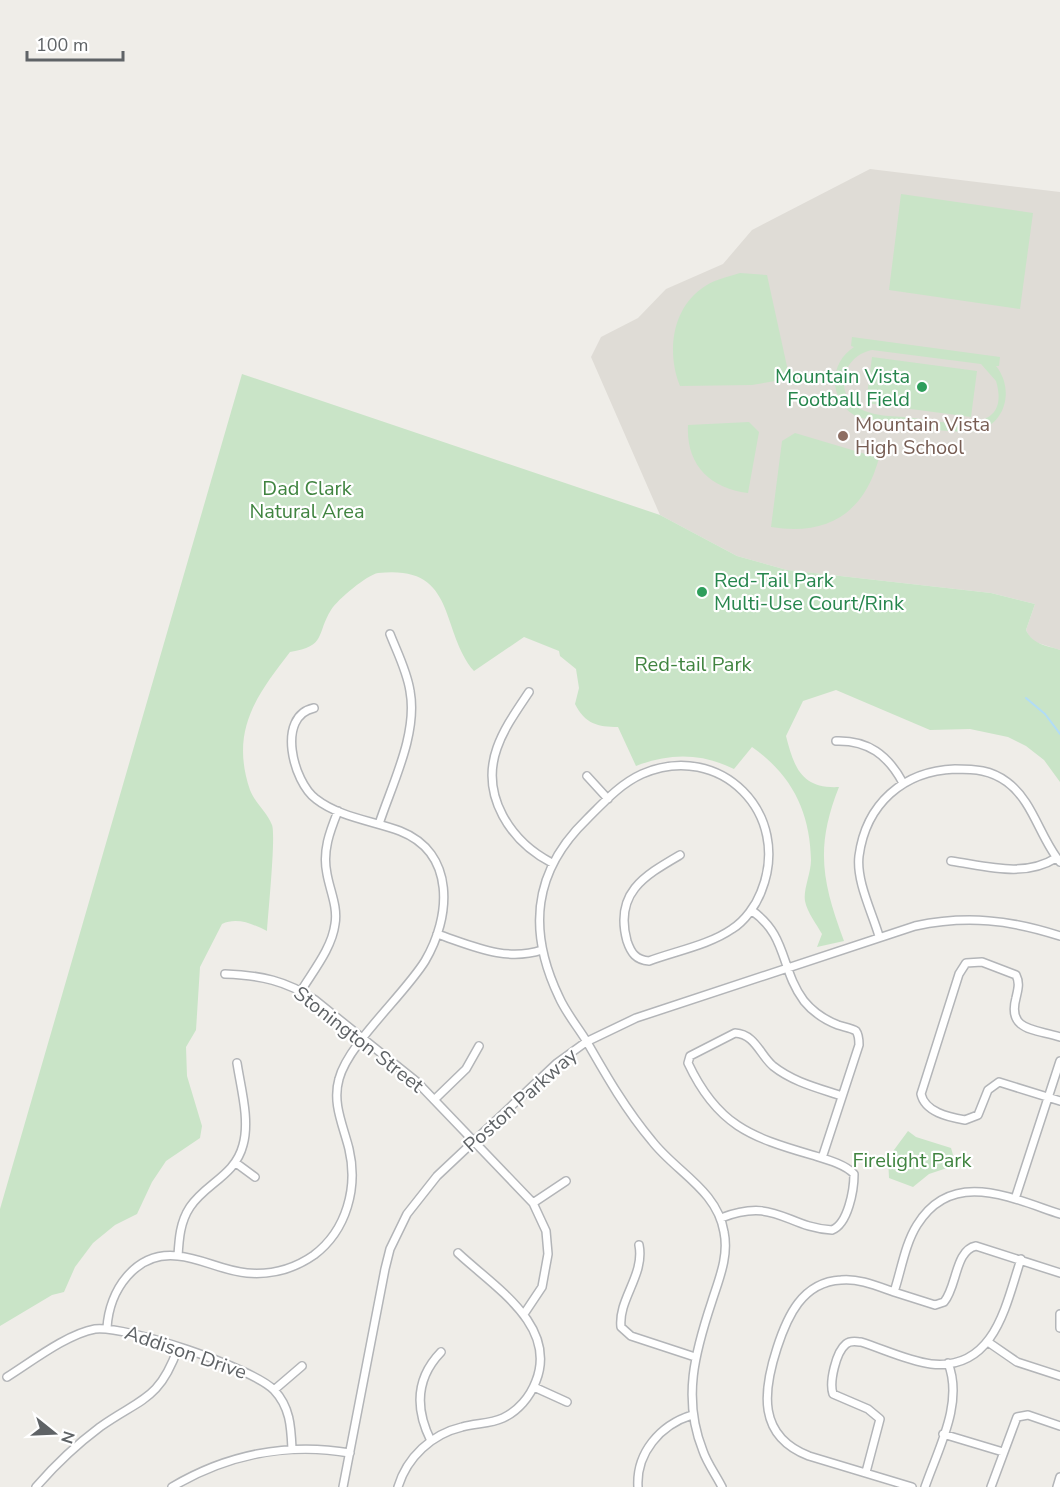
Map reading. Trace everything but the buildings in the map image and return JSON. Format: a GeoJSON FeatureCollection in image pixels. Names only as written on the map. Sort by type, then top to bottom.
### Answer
{"type":"FeatureCollection","features":[{"type":"Feature","properties":{"kind":"street"},"geometry":{"type":"LineString","coordinates":[[379,824],[406,740],[411,716],[407,678],[390,634]]}},
{"type":"Feature","properties":{"kind":"street"},"geometry":{"type":"LineString","coordinates":[[529,692],[496,749],[493,783],[500,810],[509,827],[524,845],[552,863]]}},
{"type":"Feature","properties":{"kind":"street"},"geometry":{"type":"LineString","coordinates":[[107,1328],[112,1298],[126,1276],[152,1259],[178,1256],[237,1272],[263,1273],[299,1264],[328,1242],[345,1215],[353,1183],[349,1150],[337,1107],[337,1087],[343,1066],[420,968],[437,934],[446,894],[436,863],[411,837],[338,811],[322,804],[310,795],[297,774],[292,760],[293,738],[297,720],[303,712],[314,708]]}},
{"type":"Feature","properties":{"kind":"street"},"geometry":{"type":"LineString","coordinates":[[836,741],[864,743],[876,750],[892,764],[903,783]]}},
{"type":"Feature","properties":{"kind":"street"},"geometry":{"type":"LineString","coordinates":[[680,855],[647,875],[628,899],[623,921],[630,950],[635,956],[649,961],[716,937],[734,928],[751,910],[766,880],[769,842],[760,815],[737,785],[704,768],[670,765],[631,779],[572,834],[552,863],[540,906],[542,950],[559,997],[629,1113],[660,1151],[707,1194],[721,1218],[725,1254],[695,1357],[691,1380],[692,1415],[704,1454],[723,1487]]}},
{"type":"Feature","properties":{"kind":"street"},"geometry":{"type":"LineString","coordinates":[[879,936],[860,869],[860,852],[866,828],[874,811],[903,783],[939,770],[976,769],[995,775],[1021,795],[1058,860],[1013,870],[951,861]]}},
{"type":"Feature","properties":{"kind":"street"},"geometry":{"type":"LineString","coordinates":[[587,776],[608,799]]}},
{"type":"Feature","properties":{"kind":"street"},"geometry":{"type":"LineString","coordinates":[[301,991],[330,942],[335,929],[336,909],[327,873],[325,853],[338,811]]}},
{"type":"Feature","properties":{"kind":"street"},"geometry":{"type":"LineString","coordinates":[[751,910],[764,918],[777,935],[788,968],[807,1005],[825,1020],[855,1030],[859,1036],[859,1045],[822,1158]]}},
{"type":"Feature","properties":{"kind":"street","name":"Poston Parkway"},"geometry":{"type":"LineString","coordinates":[[343,1487],[390,1249],[404,1220],[421,1195],[475,1140],[557,1063],[586,1042],[636,1018],[879,936],[935,922],[966,919],[1008,922],[1060,936]]}},
{"type":"Feature","properties":{"kind":"street"},"geometry":{"type":"LineString","coordinates":[[437,934],[503,955],[516,956],[542,950]]}},
{"type":"Feature","properties":{"kind":"street"},"geometry":{"type":"LineString","coordinates":[[1060,1037],[1023,1026],[1015,1019],[1013,1010],[1019,984],[1016,975],[982,962],[966,963],[959,974],[921,1094],[923,1103],[928,1108],[965,1120],[978,1115],[988,1090],[999,1082],[1060,1101]]}},
{"type":"Feature","properties":{"kind":"street","name":"Stonington Street"},"geometry":{"type":"LineString","coordinates":[[225,974],[261,976],[301,991],[364,1039],[435,1099],[533,1203],[546,1231],[549,1254],[542,1287],[524,1314]]}},
{"type":"Feature","properties":{"kind":"street"},"geometry":{"type":"LineString","coordinates":[[721,1218],[744,1211],[767,1210],[825,1230],[838,1228],[843,1221],[854,1184],[854,1174],[851,1170],[822,1158],[763,1141],[734,1125],[706,1095],[688,1063],[690,1056],[735,1033],[742,1034],[750,1037],[767,1060],[790,1077],[842,1096]]}},
{"type":"Feature","properties":{"kind":"street"},"geometry":{"type":"LineString","coordinates":[[435,1099],[466,1069],[479,1046]]}},
{"type":"Feature","properties":{"kind":"street"},"geometry":{"type":"LineString","coordinates":[[1015,1199],[1060,1061]]}},
{"type":"Feature","properties":{"kind":"street"},"geometry":{"type":"LineString","coordinates":[[178,1256],[181,1227],[189,1208],[236,1163],[244,1143],[246,1130],[237,1063]]}},
{"type":"Feature","properties":{"kind":"street"},"geometry":{"type":"LineString","coordinates":[[236,1163],[255,1177]]}},
{"type":"Feature","properties":{"kind":"street"},"geometry":{"type":"LineString","coordinates":[[533,1203],[566,1181]]}},
{"type":"Feature","properties":{"kind":"street"},"geometry":{"type":"LineString","coordinates":[[894,1292],[914,1232],[933,1206],[955,1194],[971,1191],[994,1193],[1060,1214]]}},
{"type":"Feature","properties":{"kind":"street"},"geometry":{"type":"LineString","coordinates":[[639,1245],[639,1269],[622,1314],[621,1327],[631,1336],[695,1357]]}},
{"type":"Feature","properties":{"kind":"street"},"geometry":{"type":"LineString","coordinates":[[912,1487],[803,1453],[789,1444],[773,1424],[767,1411],[766,1384],[784,1325],[792,1310],[810,1290],[841,1280],[861,1282],[940,1304],[950,1294],[968,1249],[982,1247],[1060,1273]]}},
{"type":"Feature","properties":{"kind":"street"},"geometry":{"type":"LineString","coordinates":[[398,1487],[408,1464],[430,1441],[459,1427],[504,1417],[519,1407],[534,1386],[540,1367],[539,1347],[534,1329],[524,1314],[458,1253]]}},
{"type":"Feature","properties":{"kind":"street"},"geometry":{"type":"LineString","coordinates":[[866,1472],[880,1419],[868,1409],[840,1400],[833,1394],[833,1376],[845,1345],[851,1341],[861,1342],[921,1362],[948,1363],[971,1354],[988,1342],[1000,1322],[1021,1259]]}},
{"type":"Feature","properties":{"kind":"street"},"geometry":{"type":"LineString","coordinates":[[1060,1314],[1060,1328]]}},
{"type":"Feature","properties":{"kind":"street","name":"Addison Drive"},"geometry":{"type":"LineString","coordinates":[[7,1377],[78,1335],[107,1328],[128,1331],[245,1370],[260,1378],[274,1390],[288,1410],[292,1449]]}},
{"type":"Feature","properties":{"kind":"street"},"geometry":{"type":"LineString","coordinates":[[988,1342],[1017,1362],[1060,1376]]}},
{"type":"Feature","properties":{"kind":"street"},"geometry":{"type":"LineString","coordinates":[[36,1487],[79,1443],[158,1388],[169,1373],[178,1348]]}},
{"type":"Feature","properties":{"kind":"street"},"geometry":{"type":"LineString","coordinates":[[430,1441],[421,1418],[419,1395],[426,1371],[441,1352]]}},
{"type":"Feature","properties":{"kind":"street"},"geometry":{"type":"LineString","coordinates":[[925,1487],[954,1393],[953,1376],[948,1363]]}},
{"type":"Feature","properties":{"kind":"street"},"geometry":{"type":"LineString","coordinates":[[274,1390],[302,1366]]}},
{"type":"Feature","properties":{"kind":"street"},"geometry":{"type":"LineString","coordinates":[[534,1386],[567,1402]]}},
{"type":"Feature","properties":{"kind":"street"},"geometry":{"type":"LineString","coordinates":[[638,1487],[641,1463],[650,1445],[663,1430],[692,1415]]}},
{"type":"Feature","properties":{"kind":"street"},"geometry":{"type":"LineString","coordinates":[[991,1487],[1012,1425],[1021,1415],[1028,1415],[1060,1426]]}},
{"type":"Feature","properties":{"kind":"street"},"geometry":{"type":"LineString","coordinates":[[943,1434],[1003,1452]]}},
{"type":"Feature","properties":{"kind":"street"},"geometry":{"type":"LineString","coordinates":[[172,1487],[222,1463],[256,1454],[314,1448],[350,1453]]}},
{"type":"Feature","properties":{"kind":"street"},"geometry":{"type":"LineString","coordinates":[[1057,1487],[1060,1477]]}},
{"type":"Feature","properties":{"kind":"shaded area","name":"Mountain Vista High School"},"geometry":{"type":"Polygon","coordinates":[[[870,169],[1060,192],[1060,650],[1035,642],[1029,636],[1026,630],[1035,604],[991,593],[787,570],[737,556],[660,515],[591,357],[601,337],[638,318],[666,289],[723,264],[752,230],[870,169]]]}},
{"type":"Feature","properties":{"kind":"green space"},"geometry":{"type":"Polygon","coordinates":[[[901,194],[1033,213],[1020,309],[889,290],[901,194]]]}},
{"type":"Feature","properties":{"kind":"green space"},"geometry":{"type":"Polygon","coordinates":[[[740,273],[767,275],[788,371],[781,380],[752,385],[680,386],[676,374],[673,347],[674,334],[683,309],[691,298],[705,286],[740,273]]]}},
{"type":"Feature","properties":{"kind":"green space"},"geometry":{"type":"Polygon","coordinates":[[[852,337],[1000,357],[999,366],[996,366],[1002,375],[1006,394],[1001,413],[986,427],[967,432],[895,425],[854,415],[840,401],[835,381],[838,366],[854,347],[851,346],[852,337]],[[872,350],[862,353],[848,366],[844,384],[851,401],[859,408],[871,413],[941,422],[972,422],[985,419],[994,411],[999,399],[996,381],[981,364],[872,350]]]}},
{"type":"Feature","properties":{"kind":"green space","name":"Mountain Vista Football Field"},"geometry":{"type":"Polygon","coordinates":[[[872,357],[977,371],[971,417],[866,403],[872,357]]]}},
{"type":"Feature","properties":{"kind":"green space","name":"Dad Clark Natural Area"},"geometry":{"type":"Polygon","coordinates":[[[242,374],[660,515],[737,556],[787,570],[991,593],[1035,604],[1026,630],[1036,642],[1060,650],[1060,782],[1044,760],[1026,746],[1008,737],[970,729],[930,730],[836,690],[803,701],[786,736],[792,758],[808,780],[826,787],[839,787],[827,828],[824,864],[826,882],[844,941],[817,947],[822,934],[805,901],[811,860],[807,826],[788,782],[766,758],[752,747],[734,769],[710,760],[685,757],[661,759],[636,766],[618,727],[593,723],[579,711],[575,704],[579,688],[576,669],[560,656],[559,651],[524,637],[474,671],[463,655],[443,603],[434,589],[422,579],[404,573],[378,573],[367,578],[335,605],[315,642],[310,646],[290,652],[257,699],[250,715],[243,750],[245,769],[250,790],[270,820],[273,832],[267,931],[239,921],[222,924],[200,967],[196,1030],[186,1047],[187,1076],[202,1126],[200,1138],[166,1161],[152,1182],[137,1214],[115,1225],[93,1243],[75,1267],[64,1292],[52,1295],[0,1326],[0,1209],[242,374]]]}},
{"type":"Feature","properties":{"kind":"green space"},"geometry":{"type":"Polygon","coordinates":[[[749,422],[759,432],[748,493],[722,486],[703,472],[691,451],[688,425],[749,422]]]}},
{"type":"Feature","properties":{"kind":"green space"},"geometry":{"type":"Polygon","coordinates":[[[795,433],[879,458],[864,494],[840,517],[826,524],[809,528],[771,527],[782,441],[795,433]]]}},
{"type":"Feature","properties":{"kind":"green space","name":"Firelight Park"},"geometry":{"type":"Polygon","coordinates":[[[908,1131],[916,1137],[951,1148],[956,1165],[929,1174],[913,1187],[889,1178],[888,1158],[908,1131]]]}},
{"type":"Feature","properties":{"kind":"waterway"},"geometry":{"type":"LineString","coordinates":[[1026,698],[1045,714],[1060,734]]}},
{"type":"Feature","properties":{"kind":"place","name":"Mountain Vista Football Field"},"geometry":{"type":"Point","coordinates":[922,387]}},
{"type":"Feature","properties":{"kind":"place","name":"Mountain Vista High School"},"geometry":{"type":"Point","coordinates":[843,436]}},
{"type":"Feature","properties":{"kind":"place","name":"Red-Tail Park Multi-Use Court/Rink"},"geometry":{"type":"Point","coordinates":[702,592]}},
{"type":"Feature","properties":{"kind":"park label","name":"Red-tail Park"},"geometry":{"type":"Point","coordinates":[693,664]}}]}
